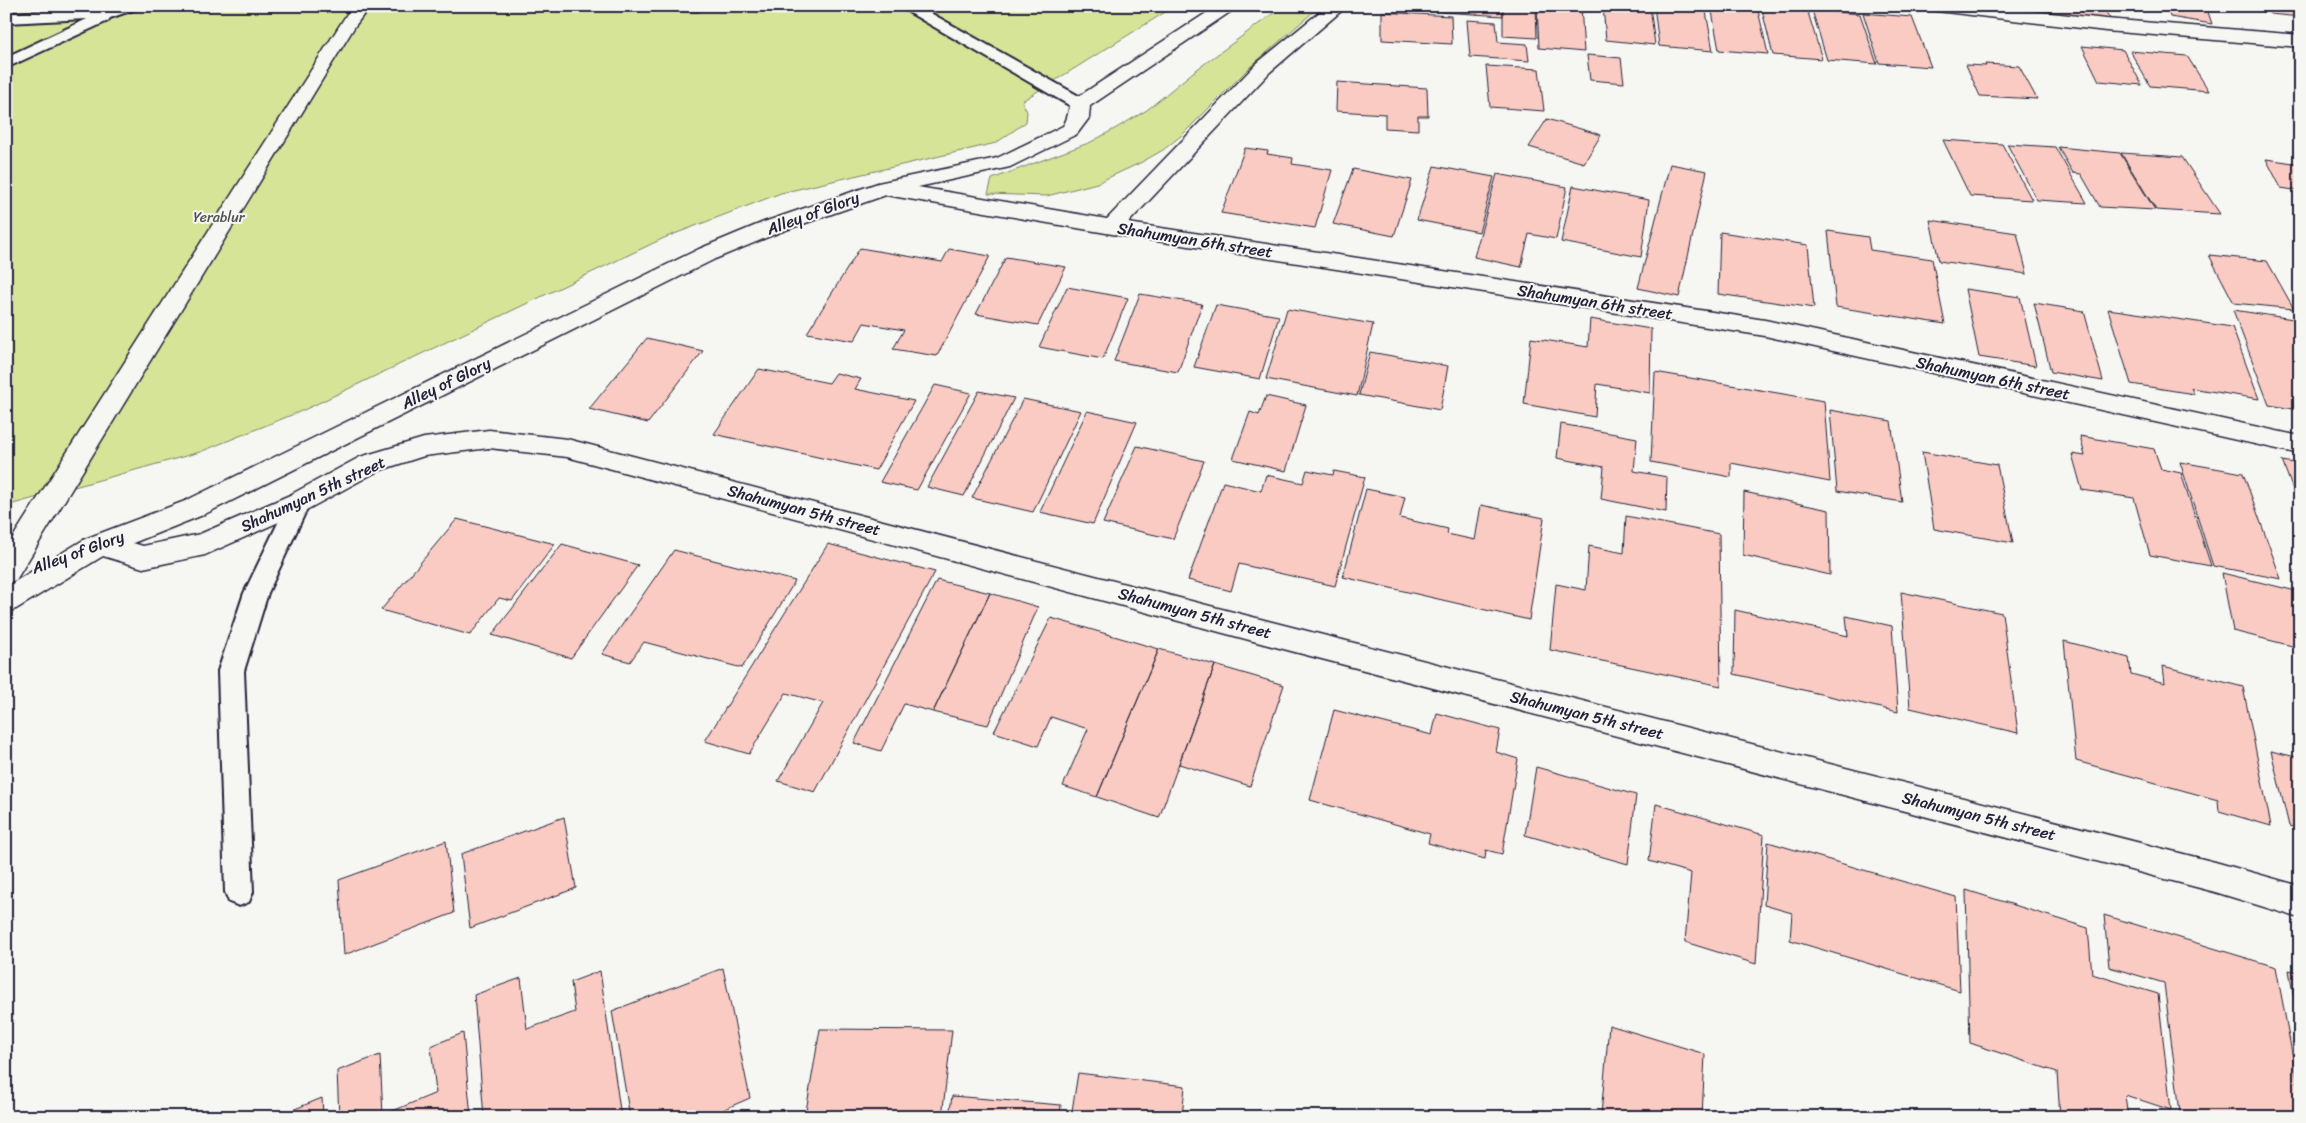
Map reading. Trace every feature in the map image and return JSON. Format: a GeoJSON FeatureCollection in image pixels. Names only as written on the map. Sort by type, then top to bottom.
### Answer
{"type":"FeatureCollection","features":[{"type":"Feature","properties":{"kind":"street"},"geometry":{"type":"LineString","coordinates":[[1080,104],[1230,6]]}},
{"type":"Feature","properties":{"kind":"street"},"geometry":{"type":"LineString","coordinates":[[1112,227],[1263,68],[1338,6]]}},
{"type":"Feature","properties":{"kind":"street"},"geometry":{"type":"LineString","coordinates":[[1937,6],[2106,25],[2300,41]]}},
{"type":"Feature","properties":{"kind":"street"},"geometry":{"type":"LineString","coordinates":[[6,572],[357,8]]}},
{"type":"Feature","properties":{"kind":"street","name":"Alley of Glory"},"geometry":{"type":"LineString","coordinates":[[6,577],[100,545],[194,508],[707,254],[772,227],[885,188],[1003,163],[1070,130],[1079,118],[1080,104]]}},
{"type":"Feature","properties":{"kind":"street","name":"Shahumyan 6th street"},"geometry":{"type":"LineString","coordinates":[[885,188],[1112,227],[1765,328],[2300,445]]}},
{"type":"Feature","properties":{"kind":"street","name":"Shahumyan 5th street"},"geometry":{"type":"LineString","coordinates":[[100,545],[142,558],[205,544],[299,502],[368,464],[424,447],[489,439],[567,448],[1249,628],[2215,877],[2300,902]]}},
{"type":"Feature","properties":{"kind":"street"},"geometry":{"type":"LineString","coordinates":[[6,600],[100,545]]}},
{"type":"Feature","properties":{"kind":"lane"},"geometry":{"type":"LineString","coordinates":[[6,63],[130,6]]}},
{"type":"Feature","properties":{"kind":"lane"},"geometry":{"type":"LineString","coordinates":[[906,6],[1080,104]]}},
{"type":"Feature","properties":{"kind":"lane"},"geometry":{"type":"LineString","coordinates":[[6,18],[113,13]]}},
{"type":"Feature","properties":{"kind":"lane"},"geometry":{"type":"LineString","coordinates":[[239,892],[231,671],[256,593],[299,502]]}},
{"type":"Feature","properties":{"kind":"green space","name":"Yerablur"},"geometry":{"type":"Polygon","coordinates":[[[6,6],[1175,6],[1022,101],[1027,112],[1026,122],[996,143],[781,193],[664,238],[304,410],[200,452],[6,506],[6,6]]]}},
{"type":"Feature","properties":{"kind":"green space"},"geometry":{"type":"Polygon","coordinates":[[[1283,6],[1320,6],[1250,67],[1182,135],[1163,150],[1097,183],[1047,196],[988,194],[992,179],[1091,142],[1147,110],[1192,73],[1283,6]]]}},
{"type":"Feature","properties":{"kind":"building"},"geometry":{"type":"Polygon","coordinates":[[[658,6],[702,6],[699,12],[655,11],[658,6]]]}},
{"type":"Feature","properties":{"kind":"building"},"geometry":{"type":"Polygon","coordinates":[[[1429,6],[1502,6],[1503,16],[1443,12],[1429,6]]]}},
{"type":"Feature","properties":{"kind":"building"},"geometry":{"type":"Polygon","coordinates":[[[1503,6],[1536,6],[1537,38],[1503,36],[1503,6]]]}},
{"type":"Feature","properties":{"kind":"building"},"geometry":{"type":"Polygon","coordinates":[[[1537,6],[1581,6],[1584,52],[1539,48],[1537,6]]]}},
{"type":"Feature","properties":{"kind":"building"},"geometry":{"type":"Polygon","coordinates":[[[1603,6],[1650,6],[1655,45],[1606,40],[1603,6]]]}},
{"type":"Feature","properties":{"kind":"building"},"geometry":{"type":"Polygon","coordinates":[[[1654,6],[1705,6],[1713,51],[1659,46],[1654,6]]]}},
{"type":"Feature","properties":{"kind":"building"},"geometry":{"type":"Polygon","coordinates":[[[1711,6],[1757,6],[1768,54],[1719,50],[1711,6]]]}},
{"type":"Feature","properties":{"kind":"building"},"geometry":{"type":"Polygon","coordinates":[[[1761,6],[1807,9],[1822,59],[1773,55],[1761,6]]]}},
{"type":"Feature","properties":{"kind":"building"},"geometry":{"type":"Polygon","coordinates":[[[2046,6],[2102,6],[2111,20],[2052,16],[2046,6]]]}},
{"type":"Feature","properties":{"kind":"building"},"geometry":{"type":"Polygon","coordinates":[[[2167,6],[2206,6],[2212,24],[2170,17],[2167,6]]]}},
{"type":"Feature","properties":{"kind":"building"},"geometry":{"type":"Polygon","coordinates":[[[2265,6],[2300,6],[2300,17],[2270,14],[2265,6]]]}},
{"type":"Feature","properties":{"kind":"building"},"geometry":{"type":"Polygon","coordinates":[[[1812,10],[1860,14],[1877,64],[1827,60],[1812,10]]]}},
{"type":"Feature","properties":{"kind":"building"},"geometry":{"type":"Polygon","coordinates":[[[1382,12],[1451,16],[1452,44],[1382,40],[1382,12]]]}},
{"type":"Feature","properties":{"kind":"building"},"geometry":{"type":"Polygon","coordinates":[[[1863,13],[1912,17],[1931,67],[1879,63],[1863,13]]]}},
{"type":"Feature","properties":{"kind":"building"},"geometry":{"type":"Polygon","coordinates":[[[1467,20],[1496,22],[1498,42],[1527,44],[1529,61],[1470,57],[1467,20]]]}},
{"type":"Feature","properties":{"kind":"building"},"geometry":{"type":"Polygon","coordinates":[[[2082,46],[2123,50],[2142,85],[2099,81],[2082,46]]]}},
{"type":"Feature","properties":{"kind":"building"},"geometry":{"type":"Polygon","coordinates":[[[2130,51],[2187,56],[2209,91],[2150,86],[2130,51]]]}},
{"type":"Feature","properties":{"kind":"building"},"geometry":{"type":"Polygon","coordinates":[[[1587,55],[1621,58],[1624,83],[1590,80],[1587,55]]]}},
{"type":"Feature","properties":{"kind":"building"},"geometry":{"type":"Polygon","coordinates":[[[1985,64],[2019,66],[2037,99],[1980,96],[1966,65],[1986,66],[1985,64]]]}},
{"type":"Feature","properties":{"kind":"building"},"geometry":{"type":"Polygon","coordinates":[[[1486,66],[1539,69],[1544,111],[1490,107],[1486,66]]]}},
{"type":"Feature","properties":{"kind":"building"},"geometry":{"type":"Polygon","coordinates":[[[1337,82],[1427,88],[1428,116],[1418,116],[1418,130],[1385,128],[1385,114],[1336,111],[1337,82]]]}},
{"type":"Feature","properties":{"kind":"building"},"geometry":{"type":"Polygon","coordinates":[[[1547,119],[1601,135],[1584,163],[1529,147],[1547,119]]]}},
{"type":"Feature","properties":{"kind":"building"},"geometry":{"type":"Polygon","coordinates":[[[1943,140],[2002,144],[2032,200],[1970,196],[1943,140]]]}},
{"type":"Feature","properties":{"kind":"building"},"geometry":{"type":"Polygon","coordinates":[[[2007,144],[2055,147],[2087,203],[2037,200],[2007,144]]]}},
{"type":"Feature","properties":{"kind":"building"},"geometry":{"type":"Polygon","coordinates":[[[2058,147],[2120,153],[2155,210],[2100,207],[2081,174],[2073,173],[2058,147]]]}},
{"type":"Feature","properties":{"kind":"building"},"geometry":{"type":"Polygon","coordinates":[[[1245,148],[1268,151],[1267,154],[1293,158],[1292,164],[1332,170],[1315,228],[1221,213],[1245,148]]]}},
{"type":"Feature","properties":{"kind":"building"},"geometry":{"type":"Polygon","coordinates":[[[2121,153],[2182,157],[2220,214],[2156,210],[2121,153]]]}},
{"type":"Feature","properties":{"kind":"building"},"geometry":{"type":"Polygon","coordinates":[[[2266,159],[2300,164],[2300,191],[2281,188],[2266,159]]]}},
{"type":"Feature","properties":{"kind":"building"},"geometry":{"type":"Polygon","coordinates":[[[1670,164],[1707,171],[1679,297],[1638,288],[1670,164]]]}},
{"type":"Feature","properties":{"kind":"building"},"geometry":{"type":"Polygon","coordinates":[[[1434,166],[1494,177],[1479,232],[1417,220],[1434,166]]]}},
{"type":"Feature","properties":{"kind":"building"},"geometry":{"type":"Polygon","coordinates":[[[1353,169],[1412,180],[1394,236],[1333,224],[1353,169]]]}},
{"type":"Feature","properties":{"kind":"building"},"geometry":{"type":"Polygon","coordinates":[[[1497,174],[1567,187],[1556,239],[1529,234],[1521,267],[1474,257],[1497,174]]]}},
{"type":"Feature","properties":{"kind":"building"},"geometry":{"type":"Polygon","coordinates":[[[1573,186],[1649,200],[1641,257],[1561,242],[1573,186]]]}},
{"type":"Feature","properties":{"kind":"building"},"geometry":{"type":"Polygon","coordinates":[[[1930,220],[2017,233],[2027,274],[1939,261],[1930,220]]]}},
{"type":"Feature","properties":{"kind":"building"},"geometry":{"type":"Polygon","coordinates":[[[1828,231],[1868,237],[1870,250],[1932,259],[1945,324],[1836,307],[1828,231]]]}},
{"type":"Feature","properties":{"kind":"building"},"geometry":{"type":"Polygon","coordinates":[[[1720,232],[1808,245],[1814,308],[1718,294],[1720,232]]]}},
{"type":"Feature","properties":{"kind":"building"},"geometry":{"type":"Polygon","coordinates":[[[860,248],[942,262],[949,249],[990,256],[937,356],[893,349],[904,330],[864,323],[854,341],[807,333],[860,248]]]}},
{"type":"Feature","properties":{"kind":"building"},"geometry":{"type":"Polygon","coordinates":[[[2209,255],[2267,261],[2294,309],[2234,303],[2209,255]]]}},
{"type":"Feature","properties":{"kind":"building"},"geometry":{"type":"Polygon","coordinates":[[[1006,257],[1066,267],[1038,325],[976,314],[1006,257]]]}},
{"type":"Feature","properties":{"kind":"building"},"geometry":{"type":"Polygon","coordinates":[[[1067,287],[1128,298],[1103,359],[1039,347],[1067,287]]]}},
{"type":"Feature","properties":{"kind":"building"},"geometry":{"type":"Polygon","coordinates":[[[1965,289],[2020,297],[2036,366],[1979,357],[1965,289]]]}},
{"type":"Feature","properties":{"kind":"building"},"geometry":{"type":"Polygon","coordinates":[[[1140,294],[1202,304],[1178,372],[1114,361],[1140,294]]]}},
{"type":"Feature","properties":{"kind":"building"},"geometry":{"type":"Polygon","coordinates":[[[2034,303],[2084,311],[2103,381],[2051,372],[2034,303]]]}},
{"type":"Feature","properties":{"kind":"building"},"geometry":{"type":"Polygon","coordinates":[[[1216,305],[1279,316],[1260,379],[1194,367],[1216,305]]]}},
{"type":"Feature","properties":{"kind":"building"},"geometry":{"type":"Polygon","coordinates":[[[1287,309],[1373,324],[1357,396],[1266,379],[1287,309]]]}},
{"type":"Feature","properties":{"kind":"building"},"geometry":{"type":"Polygon","coordinates":[[[2108,309],[2232,327],[2259,399],[2191,388],[2194,394],[2131,384],[2108,309]]]}},
{"type":"Feature","properties":{"kind":"building"},"geometry":{"type":"Polygon","coordinates":[[[2233,310],[2300,320],[2300,410],[2269,405],[2233,310]]]}},
{"type":"Feature","properties":{"kind":"building"},"geometry":{"type":"Polygon","coordinates":[[[1590,319],[1651,329],[1650,393],[1597,384],[1595,417],[1524,404],[1531,338],[1588,347],[1590,319]]]}},
{"type":"Feature","properties":{"kind":"building"},"geometry":{"type":"Polygon","coordinates":[[[647,338],[703,351],[648,423],[589,409],[647,338]]]}},
{"type":"Feature","properties":{"kind":"building"},"geometry":{"type":"Polygon","coordinates":[[[1370,352],[1448,366],[1440,410],[1359,395],[1370,352]]]}},
{"type":"Feature","properties":{"kind":"building"},"geometry":{"type":"Polygon","coordinates":[[[759,369],[829,383],[836,373],[861,379],[855,389],[914,401],[876,470],[714,434],[759,369]]]}},
{"type":"Feature","properties":{"kind":"building"},"geometry":{"type":"Polygon","coordinates":[[[1655,372],[1824,401],[1830,482],[1731,463],[1731,477],[1651,462],[1655,372]]]}},
{"type":"Feature","properties":{"kind":"building"},"geometry":{"type":"Polygon","coordinates":[[[935,385],[971,393],[917,490],[880,482],[935,385]]]}},
{"type":"Feature","properties":{"kind":"building"},"geometry":{"type":"Polygon","coordinates":[[[979,391],[1014,398],[964,496],[927,487],[979,391]]]}},
{"type":"Feature","properties":{"kind":"building"},"geometry":{"type":"Polygon","coordinates":[[[1266,396],[1306,405],[1286,471],[1233,459],[1250,412],[1259,415],[1266,396]]]}},
{"type":"Feature","properties":{"kind":"building"},"geometry":{"type":"Polygon","coordinates":[[[1023,399],[1081,411],[1033,512],[972,498],[1023,399]]]}},
{"type":"Feature","properties":{"kind":"building"},"geometry":{"type":"Polygon","coordinates":[[[1830,410],[1891,421],[1902,502],[1837,491],[1830,410]]]}},
{"type":"Feature","properties":{"kind":"building"},"geometry":{"type":"Polygon","coordinates":[[[1087,411],[1137,422],[1093,524],[1040,512],[1087,411]]]}},
{"type":"Feature","properties":{"kind":"building"},"geometry":{"type":"Polygon","coordinates":[[[1561,424],[1637,438],[1634,471],[1667,477],[1666,512],[1601,499],[1604,467],[1557,458],[1561,424]]]}},
{"type":"Feature","properties":{"kind":"building"},"geometry":{"type":"Polygon","coordinates":[[[2080,436],[2154,449],[2161,469],[2181,473],[2211,566],[2150,555],[2134,498],[2082,490],[2072,454],[2085,456],[2080,436]]]}},
{"type":"Feature","properties":{"kind":"building"},"geometry":{"type":"Polygon","coordinates":[[[1137,446],[1204,461],[1173,539],[1103,523],[1137,446]]]}},
{"type":"Feature","properties":{"kind":"building"},"geometry":{"type":"Polygon","coordinates":[[[1922,452],[1997,465],[2013,543],[1934,529],[1922,452]]]}},
{"type":"Feature","properties":{"kind":"building"},"geometry":{"type":"Polygon","coordinates":[[[2282,461],[2300,464],[2300,508],[2282,461]]]}},
{"type":"Feature","properties":{"kind":"building"},"geometry":{"type":"Polygon","coordinates":[[[2180,462],[2243,473],[2281,579],[2213,566],[2180,462]]]}},
{"type":"Feature","properties":{"kind":"building"},"geometry":{"type":"Polygon","coordinates":[[[1307,470],[1333,475],[1334,471],[1365,477],[1335,586],[1239,564],[1231,591],[1188,580],[1223,482],[1261,491],[1266,475],[1303,483],[1307,470]]]}},
{"type":"Feature","properties":{"kind":"building"},"geometry":{"type":"Polygon","coordinates":[[[1366,489],[1405,497],[1400,518],[1448,529],[1447,534],[1475,540],[1481,505],[1544,518],[1529,620],[1343,577],[1366,489]]]}},
{"type":"Feature","properties":{"kind":"building"},"geometry":{"type":"Polygon","coordinates":[[[1744,492],[1829,510],[1830,575],[1743,555],[1744,492]]]}},
{"type":"Feature","properties":{"kind":"building"},"geometry":{"type":"Polygon","coordinates":[[[1626,516],[1719,534],[1721,686],[1550,650],[1556,584],[1586,590],[1589,546],[1624,553],[1626,516]]]}},
{"type":"Feature","properties":{"kind":"building"},"geometry":{"type":"Polygon","coordinates":[[[457,519],[555,544],[512,601],[499,598],[470,635],[381,610],[457,519]]]}},
{"type":"Feature","properties":{"kind":"building"},"geometry":{"type":"Polygon","coordinates":[[[562,544],[638,565],[571,658],[492,635],[562,544]]]}},
{"type":"Feature","properties":{"kind":"building"},"geometry":{"type":"Polygon","coordinates":[[[828,544],[935,572],[815,792],[778,781],[823,703],[786,693],[749,754],[705,741],[828,544]]]}},
{"type":"Feature","properties":{"kind":"building"},"geometry":{"type":"Polygon","coordinates":[[[674,550],[795,581],[742,668],[644,642],[630,662],[602,654],[674,550]]]}},
{"type":"Feature","properties":{"kind":"building"},"geometry":{"type":"Polygon","coordinates":[[[2222,573],[2300,592],[2300,648],[2233,631],[2222,573]]]}},
{"type":"Feature","properties":{"kind":"building"},"geometry":{"type":"Polygon","coordinates":[[[937,580],[990,593],[933,712],[904,704],[881,751],[854,743],[937,580]]]}},
{"type":"Feature","properties":{"kind":"building"},"geometry":{"type":"Polygon","coordinates":[[[1901,592],[2002,613],[2018,733],[1910,708],[1901,592]]]}},
{"type":"Feature","properties":{"kind":"building"},"geometry":{"type":"Polygon","coordinates":[[[990,593],[1038,607],[988,725],[933,712],[990,593]]]}},
{"type":"Feature","properties":{"kind":"building"},"geometry":{"type":"Polygon","coordinates":[[[1735,610],[1848,636],[1846,616],[1892,626],[1898,712],[1734,674],[1735,610]]]}},
{"type":"Feature","properties":{"kind":"building"},"geometry":{"type":"Polygon","coordinates":[[[1051,618],[1159,649],[1097,797],[1063,786],[1088,729],[1051,717],[1038,746],[994,732],[1051,618]]]}},
{"type":"Feature","properties":{"kind":"building"},"geometry":{"type":"Polygon","coordinates":[[[2064,641],[2129,658],[2131,674],[2165,683],[2163,666],[2243,687],[2271,826],[2219,811],[2218,800],[2076,761],[2064,641]]]}},
{"type":"Feature","properties":{"kind":"building"},"geometry":{"type":"Polygon","coordinates":[[[1159,649],[1215,665],[1159,818],[1097,797],[1159,649]]]}},
{"type":"Feature","properties":{"kind":"building"},"geometry":{"type":"Polygon","coordinates":[[[1215,665],[1284,685],[1250,786],[1179,764],[1215,665]]]}},
{"type":"Feature","properties":{"kind":"building"},"geometry":{"type":"Polygon","coordinates":[[[1334,710],[1432,735],[1437,713],[1500,730],[1496,752],[1518,759],[1502,854],[1486,850],[1485,859],[1428,843],[1430,834],[1310,800],[1334,710]]]}},
{"type":"Feature","properties":{"kind":"building"},"geometry":{"type":"Polygon","coordinates":[[[2271,751],[2300,758],[2300,829],[2289,826],[2271,751]]]}},
{"type":"Feature","properties":{"kind":"building"},"geometry":{"type":"Polygon","coordinates":[[[1536,767],[1636,795],[1628,864],[1525,835],[1536,767]]]}},
{"type":"Feature","properties":{"kind":"building"},"geometry":{"type":"Polygon","coordinates":[[[1656,804],[1764,835],[1756,964],[1685,942],[1691,873],[1649,861],[1656,804]]]}},
{"type":"Feature","properties":{"kind":"building"},"geometry":{"type":"Polygon","coordinates":[[[564,817],[576,888],[470,928],[461,854],[564,817]]]}},
{"type":"Feature","properties":{"kind":"building"},"geometry":{"type":"Polygon","coordinates":[[[446,841],[454,913],[344,955],[339,880],[446,841]]]}},
{"type":"Feature","properties":{"kind":"building"},"geometry":{"type":"Polygon","coordinates":[[[1768,842],[1956,897],[1960,991],[1790,940],[1792,913],[1764,905],[1768,842]]]}},
{"type":"Feature","properties":{"kind":"building"},"geometry":{"type":"Polygon","coordinates":[[[1966,890],[2088,928],[2092,974],[2158,994],[2171,1110],[2125,1095],[2128,1117],[2060,1117],[2057,1072],[1970,1043],[1966,890]]]}},
{"type":"Feature","properties":{"kind":"building"},"geometry":{"type":"Polygon","coordinates":[[[2104,915],[2276,967],[2300,1096],[2300,1117],[2194,1117],[2180,1112],[2164,983],[2109,967],[2104,915]]]}},
{"type":"Feature","properties":{"kind":"building"},"geometry":{"type":"Polygon","coordinates":[[[723,968],[750,1098],[706,1117],[630,1117],[612,1011],[723,968]]]}},
{"type":"Feature","properties":{"kind":"building"},"geometry":{"type":"Polygon","coordinates":[[[2289,970],[2300,973],[2300,1034],[2289,970]]]}},
{"type":"Feature","properties":{"kind":"building"},"geometry":{"type":"Polygon","coordinates":[[[600,971],[621,1117],[484,1117],[474,995],[521,978],[527,1029],[575,1012],[571,982],[600,971]]]}},
{"type":"Feature","properties":{"kind":"building"},"geometry":{"type":"Polygon","coordinates":[[[1609,1025],[1705,1054],[1702,1117],[1607,1117],[1601,1115],[1609,1025]]]}},
{"type":"Feature","properties":{"kind":"building"},"geometry":{"type":"Polygon","coordinates":[[[820,1029],[952,1030],[942,1117],[805,1117],[820,1029]]]}},
{"type":"Feature","properties":{"kind":"building"},"geometry":{"type":"Polygon","coordinates":[[[463,1033],[471,1117],[339,1117],[337,1071],[380,1055],[383,1115],[436,1093],[431,1046],[463,1033]]]}},
{"type":"Feature","properties":{"kind":"building"},"geometry":{"type":"Polygon","coordinates":[[[1078,1073],[1185,1086],[1182,1117],[1071,1117],[1078,1073]]]}},
{"type":"Feature","properties":{"kind":"building"},"geometry":{"type":"Polygon","coordinates":[[[952,1096],[1061,1105],[1060,1117],[949,1117],[952,1096]]]}},
{"type":"Feature","properties":{"kind":"building"},"geometry":{"type":"Polygon","coordinates":[[[322,1098],[323,1117],[280,1117],[280,1115],[322,1098]]]}}]}
